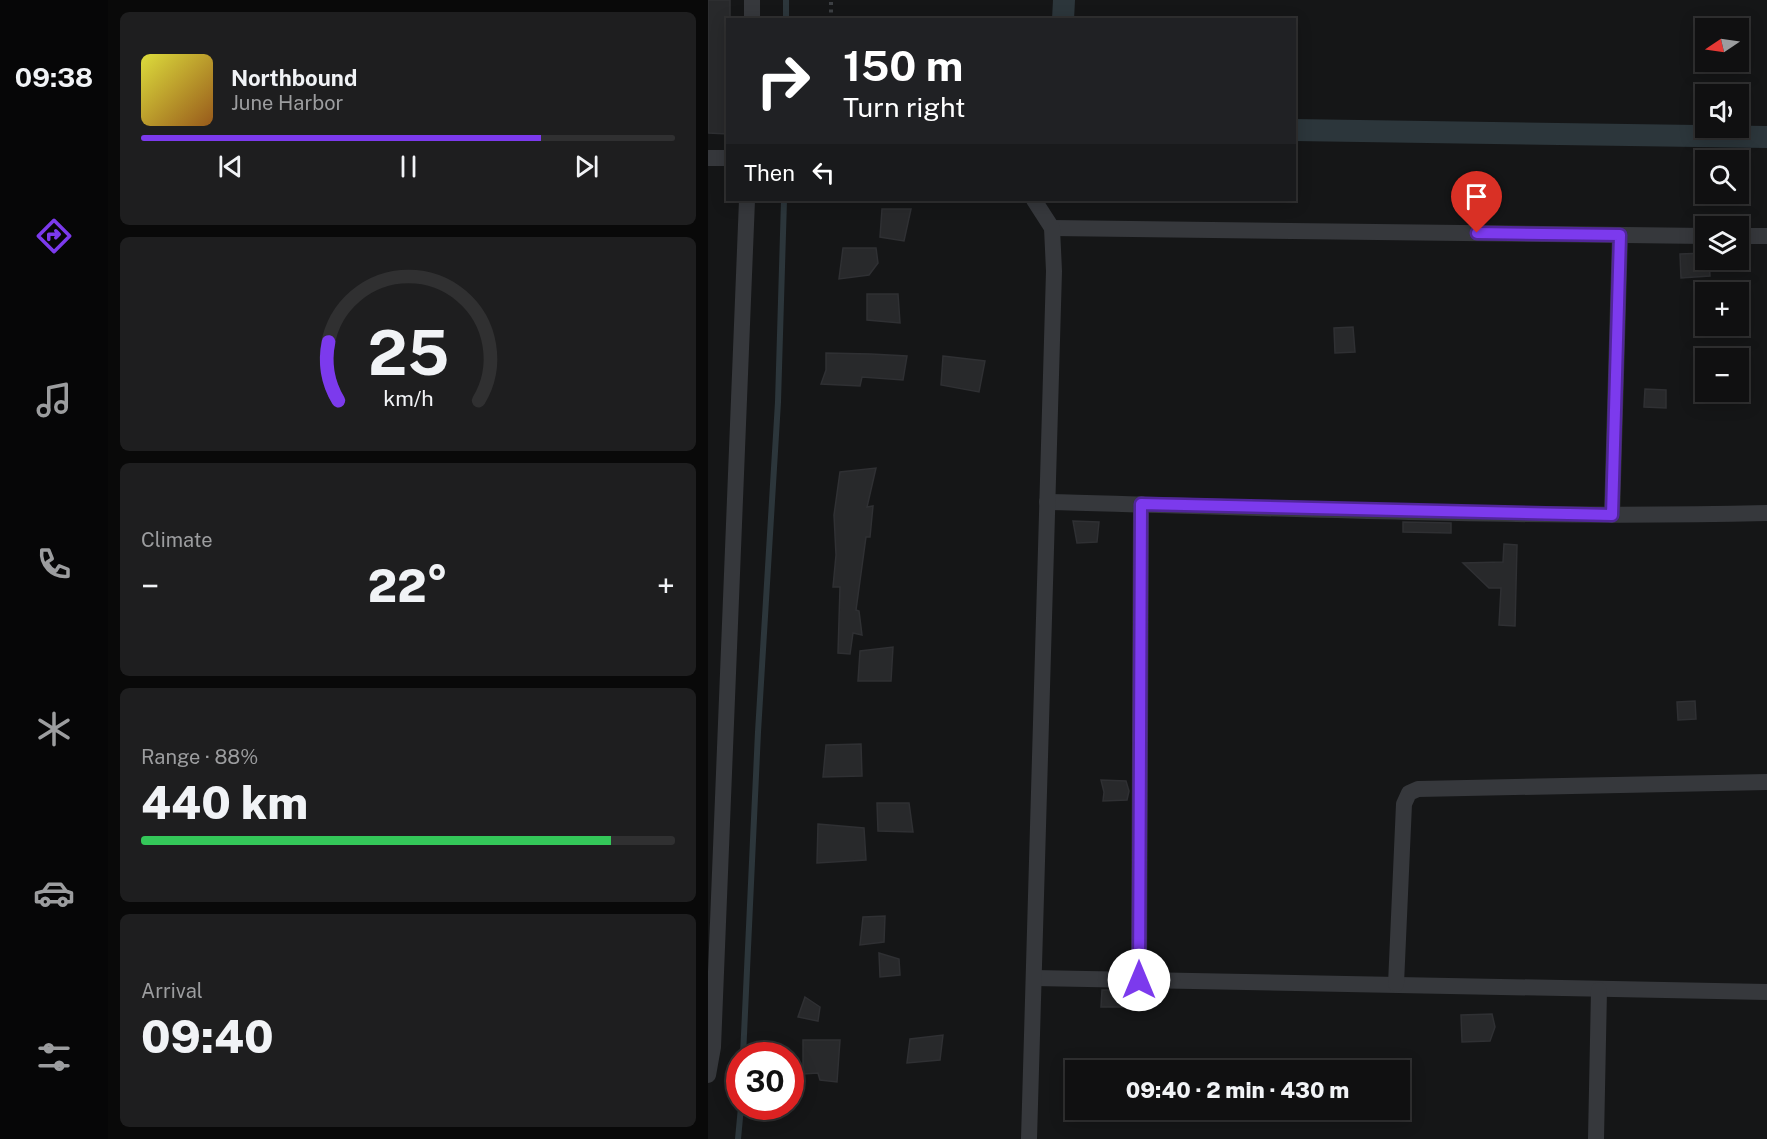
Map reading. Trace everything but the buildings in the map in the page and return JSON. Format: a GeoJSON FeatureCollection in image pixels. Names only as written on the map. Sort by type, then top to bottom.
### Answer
{"type":"FeatureCollection","features":[{"type":"Feature","properties":{"kind":"street"},"geometry":{"type":"LineString","coordinates":[[752,0],[752,18]]}},
{"type":"Feature","properties":{"kind":"street"},"geometry":{"type":"LineString","coordinates":[[708,158],[726,158]]}},
{"type":"Feature","properties":{"kind":"street"},"geometry":{"type":"LineString","coordinates":[[708,1075],[713,1047],[747,201]]}},
{"type":"Feature","properties":{"kind":"street"},"geometry":{"type":"LineString","coordinates":[[1029,1139],[1054,271],[1052,228],[1035,201]]}},
{"type":"Feature","properties":{"kind":"street"},"geometry":{"type":"LineString","coordinates":[[1052,228],[1695,236]]}},
{"type":"Feature","properties":{"kind":"street"},"geometry":{"type":"LineString","coordinates":[[1612,515],[1620,235]]}},
{"type":"Feature","properties":{"kind":"street"},"geometry":{"type":"LineString","coordinates":[[1749,236],[1767,236]]}},
{"type":"Feature","properties":{"kind":"street"},"geometry":{"type":"LineString","coordinates":[[1047,502],[1612,515],[1767,513]]}},
{"type":"Feature","properties":{"kind":"street"},"geometry":{"type":"LineString","coordinates":[[1139,980],[1141,504]]}},
{"type":"Feature","properties":{"kind":"street"},"geometry":{"type":"LineString","coordinates":[[1396,984],[1404,804],[1409,793],[1418,789],[1767,782]]}},
{"type":"Feature","properties":{"kind":"street"},"geometry":{"type":"LineString","coordinates":[[1034,978],[1767,992]]}},
{"type":"Feature","properties":{"kind":"street"},"geometry":{"type":"LineString","coordinates":[[1596,1139],[1599,990]]}},
{"type":"Feature","properties":{"kind":"path"},"geometry":{"type":"LineString","coordinates":[[831,0],[831,18]]}},
{"type":"Feature","properties":{"kind":"waterway"},"geometry":{"type":"LineString","coordinates":[[786,0],[786,18]]}},
{"type":"Feature","properties":{"kind":"waterway"},"geometry":{"type":"LineString","coordinates":[[1063,18],[1064,0]]}},
{"type":"Feature","properties":{"kind":"waterway"},"geometry":{"type":"LineString","coordinates":[[1296,130],[1767,137]]}},
{"type":"Feature","properties":{"kind":"waterway"},"geometry":{"type":"LineString","coordinates":[[744,1042],[758,732],[778,402],[784,201]]}},
{"type":"Feature","properties":{"kind":"waterway"},"geometry":{"type":"LineString","coordinates":[[738,1139],[740,1120]]}},
{"type":"Feature","properties":{"kind":"route"},"geometry":{"type":"LineString","coordinates":[[1139,980],[1141,504],[1612,515],[1620,235],[1477,233]]}}]}
